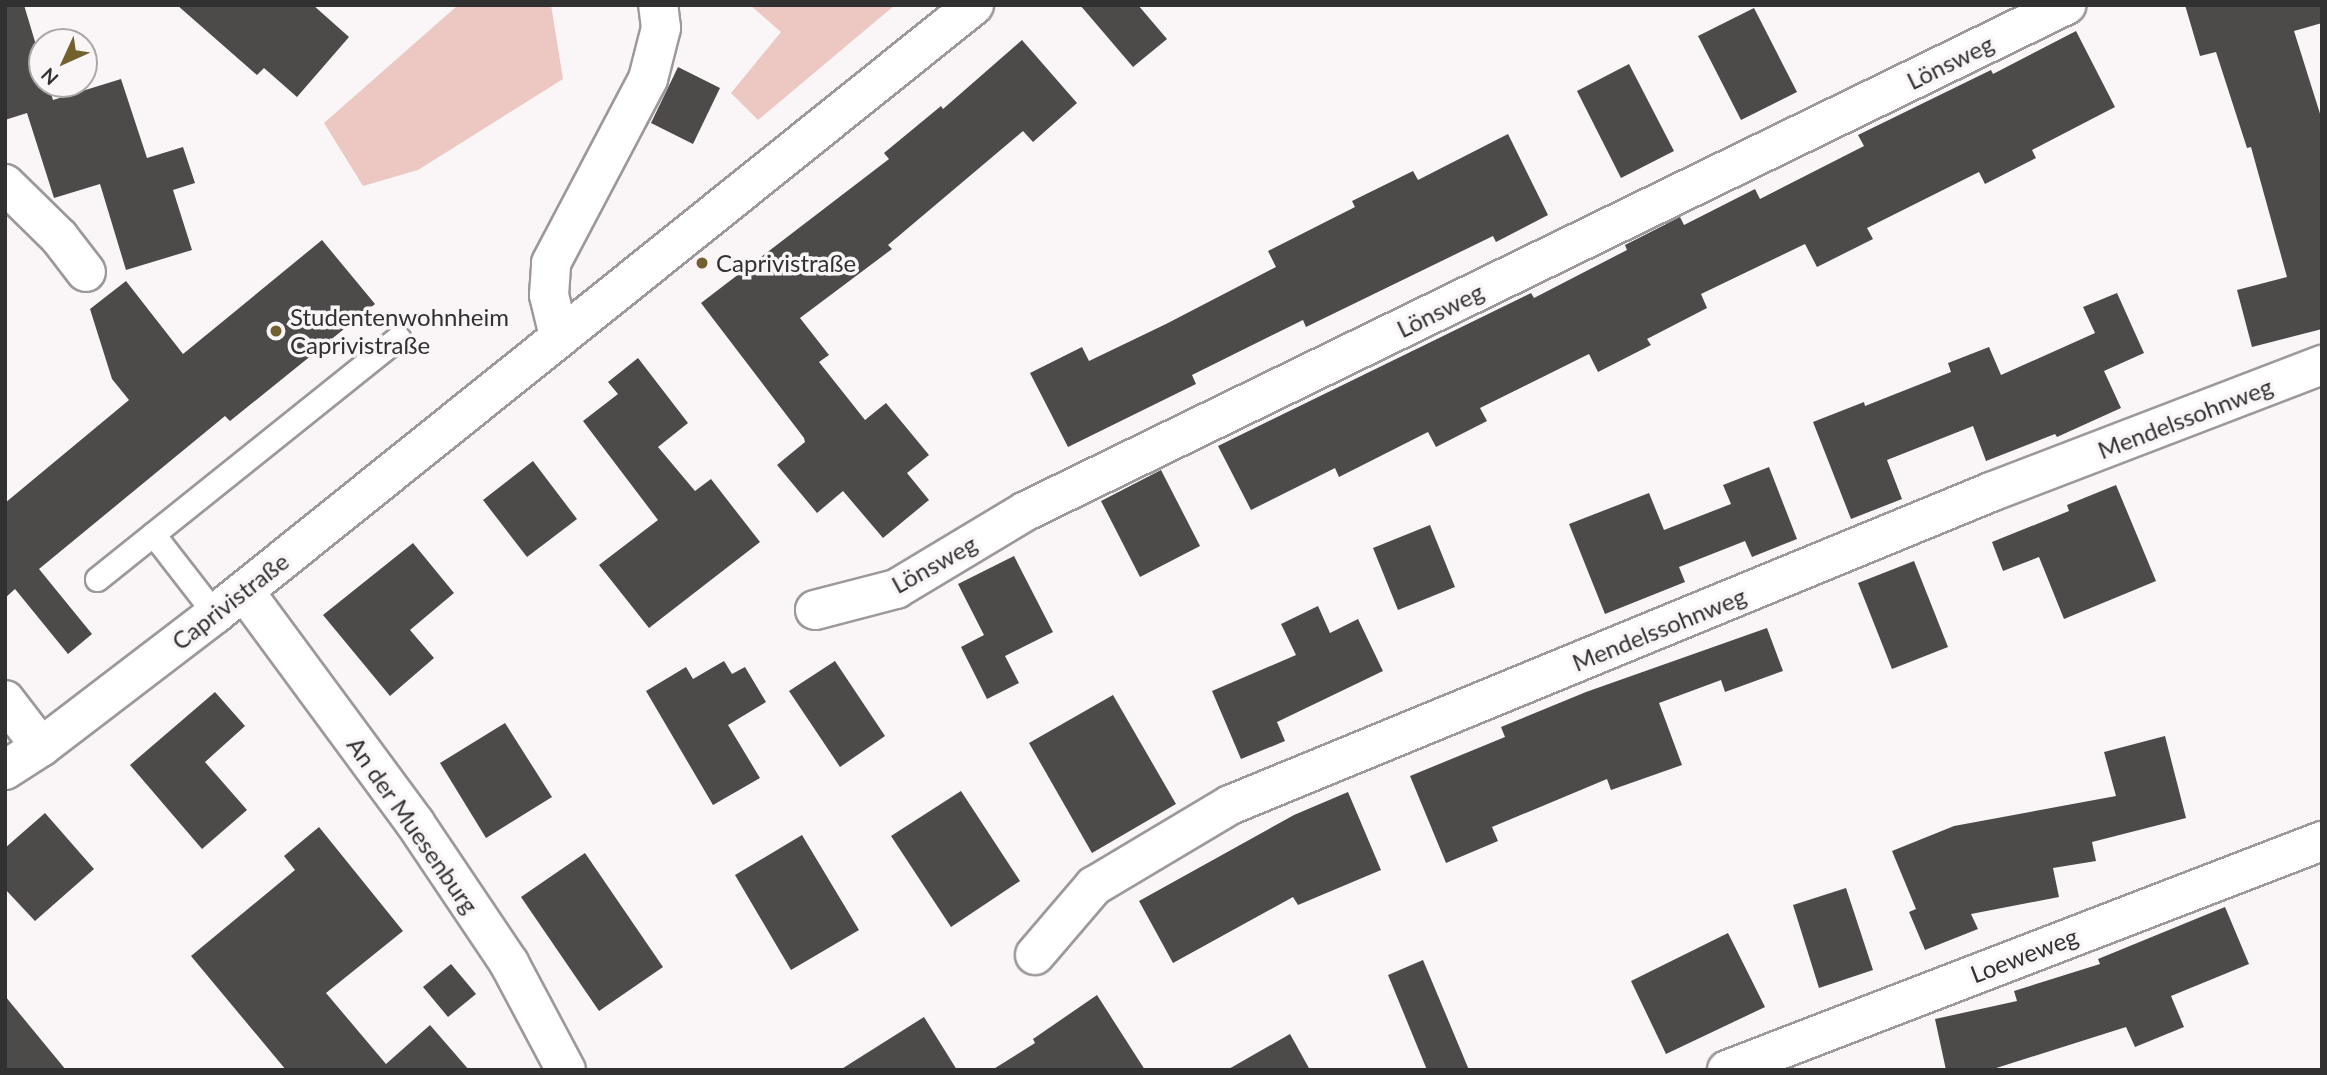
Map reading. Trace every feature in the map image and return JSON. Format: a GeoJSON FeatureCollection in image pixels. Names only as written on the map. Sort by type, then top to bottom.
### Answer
{"type":"FeatureCollection","features":[{"type":"Feature","properties":{"kind":"street"},"geometry":{"type":"LineString","coordinates":[[559,336],[550,295],[551,263],[649,79],[661,28],[658,5]]}},
{"type":"Feature","properties":{"kind":"street","name":"Caprivistraße"},"geometry":{"type":"LineString","coordinates":[[5,770],[41,747],[229,602],[974,5]]}},
{"type":"Feature","properties":{"kind":"street","name":"Lönsweg"},"geometry":{"type":"LineString","coordinates":[[815,610],[896,589],[1026,511],[2066,5]]}},
{"type":"Feature","properties":{"kind":"street"},"geometry":{"type":"LineString","coordinates":[[5,184],[59,237],[86,272]]}},
{"type":"Feature","properties":{"kind":"street","name":"Mendelssohnweg"},"geometry":{"type":"LineString","coordinates":[[1035,956],[1094,886],[1230,805],[1991,492],[2322,365]]}},
{"type":"Feature","properties":{"kind":"street","name":"An der Muesenburg"},"geometry":{"type":"LineString","coordinates":[[229,602],[415,823],[502,952],[566,1070]]}},
{"type":"Feature","properties":{"kind":"street"},"geometry":{"type":"LineString","coordinates":[[5,700],[41,747]]}},
{"type":"Feature","properties":{"kind":"street","name":"Loeweweg"},"geometry":{"type":"LineString","coordinates":[[1727,1070],[2322,841]]}},
{"type":"Feature","properties":{"kind":"lane"},"geometry":{"type":"LineString","coordinates":[[97,579],[398,338]]}},
{"type":"Feature","properties":{"kind":"lane"},"geometry":{"type":"LineString","coordinates":[[153,534],[229,602]]}},
{"type":"Feature","properties":{"kind":"shaded area"},"geometry":{"type":"Polygon","coordinates":[[[551,5],[563,79],[418,170],[363,186],[324,123],[457,6],[551,5]]]}},
{"type":"Feature","properties":{"kind":"shaded area"},"geometry":{"type":"Polygon","coordinates":[[[750,5],[895,5],[758,120],[731,93],[781,32],[750,5]]]}},
{"type":"Feature","properties":{"kind":"building"},"geometry":{"type":"Polygon","coordinates":[[[5,5],[24,5],[31,28],[28,28],[28,98],[98,98],[98,86],[121,79],[147,158],[183,147],[195,183],[173,190],[192,250],[126,270],[100,184],[54,198],[27,113],[5,120],[5,5]]]}},
{"type":"Feature","properties":{"kind":"building"},"geometry":{"type":"Polygon","coordinates":[[[177,5],[313,5],[349,37],[297,97],[264,68],[257,75],[177,5]]]}},
{"type":"Feature","properties":{"kind":"building"},"geometry":{"type":"Polygon","coordinates":[[[1080,5],[1138,5],[1167,39],[1133,67],[1080,5]]]}},
{"type":"Feature","properties":{"kind":"building"},"geometry":{"type":"Polygon","coordinates":[[[2185,5],[2322,5],[2322,23],[2294,31],[2322,120],[2322,329],[2252,347],[2237,290],[2287,277],[2251,147],[2247,148],[2216,52],[2200,56],[2185,5]]]}},
{"type":"Feature","properties":{"kind":"building"},"geometry":{"type":"Polygon","coordinates":[[[1754,8],[1797,92],[1741,120],[1698,36],[1754,8]]]}},
{"type":"Feature","properties":{"kind":"building"},"geometry":{"type":"Polygon","coordinates":[[[2076,31],[2115,107],[2032,150],[2036,158],[1985,184],[1979,172],[1867,228],[1873,239],[1817,267],[1805,244],[1701,294],[1707,308],[1647,339],[1651,345],[1598,372],[1589,354],[1480,408],[1487,421],[1436,447],[1428,432],[1339,477],[1335,468],[1251,510],[1218,446],[1531,293],[1534,298],[1627,250],[1625,245],[1680,217],[1684,225],[1755,189],[1760,199],[1864,146],[1858,135],[1991,70],[1993,74],[2076,31]]]}},
{"type":"Feature","properties":{"kind":"building"},"geometry":{"type":"Polygon","coordinates":[[[1022,40],[1077,103],[1033,142],[1023,131],[888,245],[892,249],[800,318],[829,355],[819,362],[865,420],[886,403],[929,455],[907,473],[929,500],[883,538],[843,491],[817,513],[777,465],[805,442],[804,438],[701,303],[889,159],[884,153],[941,106],[943,109],[1022,40]]]}},
{"type":"Feature","properties":{"kind":"building"},"geometry":{"type":"Polygon","coordinates":[[[1629,64],[1674,151],[1621,178],[1577,91],[1629,64]]]}},
{"type":"Feature","properties":{"kind":"building"},"geometry":{"type":"Polygon","coordinates":[[[678,67],[720,88],[693,144],[651,123],[678,67]]]}},
{"type":"Feature","properties":{"kind":"building"},"geometry":{"type":"Polygon","coordinates":[[[1508,134],[1548,215],[1496,242],[1493,236],[1306,327],[1303,320],[1192,375],[1196,384],[1068,447],[1030,373],[1082,347],[1089,361],[1166,324],[1276,267],[1268,251],[1355,207],[1352,201],[1413,171],[1418,180],[1508,134]]]}},
{"type":"Feature","properties":{"kind":"building"},"geometry":{"type":"Polygon","coordinates":[[[322,240],[375,304],[230,421],[225,416],[39,569],[92,634],[68,654],[15,589],[5,598],[5,503],[129,400],[112,379],[90,309],[126,281],[183,354],[322,240]]]}},
{"type":"Feature","properties":{"kind":"building"},"geometry":{"type":"Polygon","coordinates":[[[2117,293],[2144,353],[2104,371],[2121,408],[2057,437],[2055,434],[1986,461],[1973,426],[1887,460],[1902,499],[1851,519],[1813,422],[1864,402],[1865,406],[1951,372],[1948,363],[1989,347],[2001,375],[2095,333],[2083,307],[2117,293]]]}},
{"type":"Feature","properties":{"kind":"building"},"geometry":{"type":"Polygon","coordinates":[[[638,358],[688,423],[658,447],[695,491],[711,479],[760,542],[649,628],[599,565],[658,520],[583,421],[618,394],[608,382],[638,358]]]}},
{"type":"Feature","properties":{"kind":"building"},"geometry":{"type":"Polygon","coordinates":[[[533,461],[577,519],[527,557],[483,500],[533,461]]]}},
{"type":"Feature","properties":{"kind":"building"},"geometry":{"type":"Polygon","coordinates":[[[1769,467],[1797,539],[1752,557],[1745,541],[1679,567],[1685,582],[1605,614],[1569,524],[1649,493],[1664,530],[1731,504],[1723,485],[1769,467]]]}},
{"type":"Feature","properties":{"kind":"building"},"geometry":{"type":"Polygon","coordinates":[[[1161,470],[1200,546],[1140,577],[1101,501],[1161,470]]]}},
{"type":"Feature","properties":{"kind":"building"},"geometry":{"type":"Polygon","coordinates":[[[2116,485],[2156,581],[2064,619],[2039,557],[2003,571],[1992,542],[2069,511],[2067,505],[2116,485]]]}},
{"type":"Feature","properties":{"kind":"building"},"geometry":{"type":"Polygon","coordinates":[[[1430,525],[1455,587],[1398,610],[1373,548],[1430,525]]]}},
{"type":"Feature","properties":{"kind":"building"},"geometry":{"type":"Polygon","coordinates":[[[413,543],[454,593],[410,630],[434,658],[390,696],[323,615],[413,543]]]}},
{"type":"Feature","properties":{"kind":"building"},"geometry":{"type":"Polygon","coordinates":[[[1014,556],[1053,632],[1005,656],[1019,683],[987,699],[961,647],[984,635],[958,584],[1014,556]]]}},
{"type":"Feature","properties":{"kind":"building"},"geometry":{"type":"Polygon","coordinates":[[[1914,561],[1948,647],[1892,669],[1858,583],[1914,561]]]}},
{"type":"Feature","properties":{"kind":"building"},"geometry":{"type":"Polygon","coordinates":[[[1318,606],[1330,633],[1358,619],[1383,671],[1277,722],[1285,741],[1241,759],[1212,691],[1296,655],[1281,624],[1318,606]]]}},
{"type":"Feature","properties":{"kind":"building"},"geometry":{"type":"Polygon","coordinates":[[[1767,628],[1783,671],[1725,692],[1721,680],[1659,703],[1682,765],[1611,790],[1607,779],[1492,827],[1498,841],[1446,863],[1410,776],[1505,737],[1501,727],[1586,692],[1767,628]]]}},
{"type":"Feature","properties":{"kind":"building"},"geometry":{"type":"Polygon","coordinates":[[[724,661],[732,674],[745,667],[766,702],[728,725],[760,778],[713,805],[646,691],[686,667],[693,679],[724,661]]]}},
{"type":"Feature","properties":{"kind":"building"},"geometry":{"type":"Polygon","coordinates":[[[835,661],[885,736],[840,767],[789,691],[835,661]]]}},
{"type":"Feature","properties":{"kind":"building"},"geometry":{"type":"Polygon","coordinates":[[[215,692],[245,726],[205,762],[247,810],[202,849],[130,765],[215,692]]]}},
{"type":"Feature","properties":{"kind":"building"},"geometry":{"type":"Polygon","coordinates":[[[1113,695],[1176,804],[1092,853],[1029,743],[1113,695]]]}},
{"type":"Feature","properties":{"kind":"building"},"geometry":{"type":"Polygon","coordinates":[[[505,723],[552,797],[486,838],[440,763],[505,723]]]}},
{"type":"Feature","properties":{"kind":"building"},"geometry":{"type":"Polygon","coordinates":[[[2165,736],[2186,818],[2092,842],[2096,861],[2053,868],[2059,897],[1971,914],[1978,929],[1925,950],[1909,912],[1916,909],[1892,851],[1954,826],[2116,796],[2104,752],[2165,736]]]}},
{"type":"Feature","properties":{"kind":"building"},"geometry":{"type":"Polygon","coordinates":[[[961,791],[1020,881],[951,927],[891,836],[961,791]]]}},
{"type":"Feature","properties":{"kind":"building"},"geometry":{"type":"Polygon","coordinates":[[[1348,792],[1381,870],[1298,905],[1293,897],[1173,963],[1139,901],[1294,815],[1348,792]]]}},
{"type":"Feature","properties":{"kind":"building"},"geometry":{"type":"Polygon","coordinates":[[[45,813],[94,869],[35,921],[5,889],[5,848],[45,813]]]}},
{"type":"Feature","properties":{"kind":"building"},"geometry":{"type":"Polygon","coordinates":[[[319,827],[403,931],[326,993],[386,1064],[430,1025],[469,1070],[286,1070],[191,956],[295,870],[284,856],[319,827]]]}},
{"type":"Feature","properties":{"kind":"building"},"geometry":{"type":"Polygon","coordinates":[[[802,835],[859,930],[791,970],[735,875],[802,835]]]}},
{"type":"Feature","properties":{"kind":"building"},"geometry":{"type":"Polygon","coordinates":[[[585,853],[663,967],[599,1011],[521,897],[585,853]]]}},
{"type":"Feature","properties":{"kind":"building"},"geometry":{"type":"Polygon","coordinates":[[[1846,888],[1873,970],[1819,988],[1793,905],[1846,888]]]}},
{"type":"Feature","properties":{"kind":"building"},"geometry":{"type":"Polygon","coordinates":[[[2225,907],[2249,964],[2171,996],[2184,1027],[2135,1047],[2126,1027],[1990,1070],[1946,1070],[1935,1019],[2017,1001],[2014,991],[2100,964],[2098,959],[2225,907]]]}},
{"type":"Feature","properties":{"kind":"building"},"geometry":{"type":"Polygon","coordinates":[[[1728,933],[1765,1007],[1666,1054],[1631,981],[1728,933]]]}},
{"type":"Feature","properties":{"kind":"building"},"geometry":{"type":"Polygon","coordinates":[[[1423,960],[1469,1070],[1427,1070],[1388,975],[1423,960]]]}},
{"type":"Feature","properties":{"kind":"building"},"geometry":{"type":"Polygon","coordinates":[[[451,964],[476,994],[448,1017],[423,987],[451,964]]]}},
{"type":"Feature","properties":{"kind":"building"},"geometry":{"type":"Polygon","coordinates":[[[1097,995],[1145,1070],[992,1070],[1035,1043],[1033,1039],[1097,995]]]}},
{"type":"Feature","properties":{"kind":"building"},"geometry":{"type":"Polygon","coordinates":[[[5,996],[66,1070],[5,1070],[5,996]]]}},
{"type":"Feature","properties":{"kind":"building"},"geometry":{"type":"Polygon","coordinates":[[[924,1017],[957,1070],[840,1070],[924,1017]]]}},
{"type":"Feature","properties":{"kind":"building"},"geometry":{"type":"Polygon","coordinates":[[[1290,1034],[1310,1070],[1227,1070],[1290,1034]]]}},
{"type":"Feature","properties":{"kind":"place","name":"Caprivistraße"},"geometry":{"type":"Point","coordinates":[702,263]}},
{"type":"Feature","properties":{"kind":"place","name":"Studentenwohnheim Caprivistraße"},"geometry":{"type":"Point","coordinates":[276,331]}}]}
